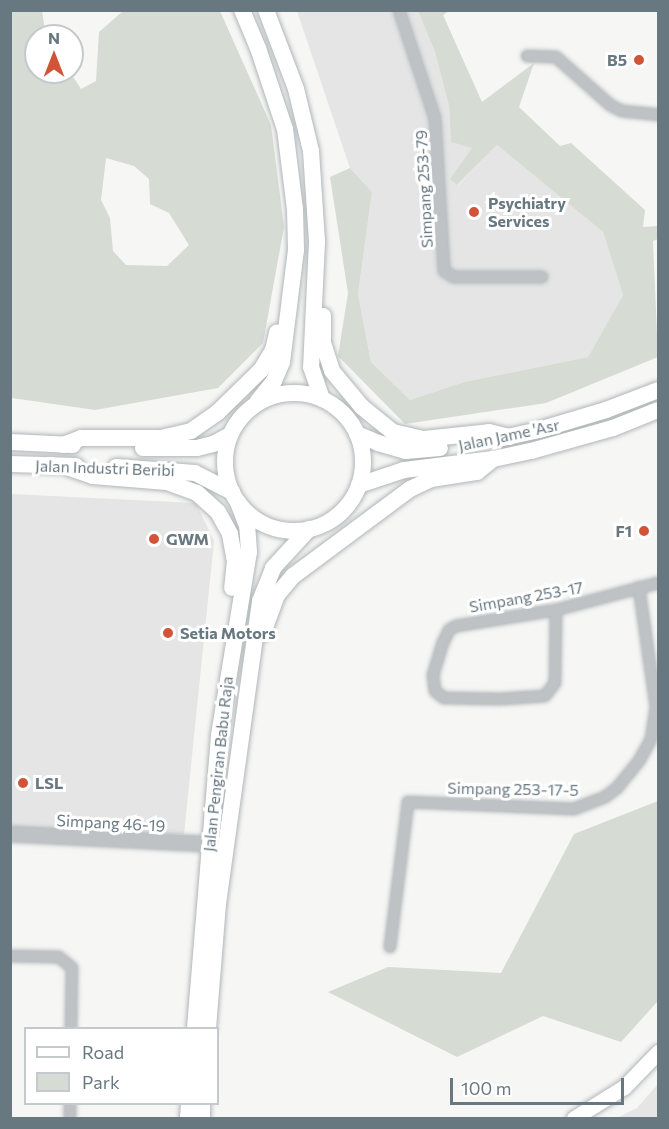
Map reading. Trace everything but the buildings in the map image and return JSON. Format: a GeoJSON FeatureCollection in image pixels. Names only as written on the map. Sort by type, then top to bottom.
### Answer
{"type":"FeatureCollection","features":[{"type":"Feature","properties":{"kind":"main road"},"geometry":{"type":"LineString","coordinates":[[242,10],[258,48],[285,129],[294,187],[296,250],[282,362],[274,381],[256,404],[246,412],[230,435],[225,464],[235,497],[258,520],[270,526],[296,530],[309,529],[340,513],[359,485],[363,459],[357,434],[343,413],[322,399],[295,393],[281,394],[256,404]]}},
{"type":"Feature","properties":{"kind":"main road"},"geometry":{"type":"LineString","coordinates":[[266,10],[296,89],[310,151],[317,242],[311,367],[322,399]]}},
{"type":"Feature","properties":{"kind":"main road"},"geometry":{"type":"LineString","coordinates":[[317,242],[325,260],[322,329],[326,356],[332,372],[362,406],[386,427],[408,437],[424,439],[489,432],[509,437]]}},
{"type":"Feature","properties":{"kind":"main road"},"geometry":{"type":"LineString","coordinates":[[63,445],[81,438],[98,436],[178,436],[197,428],[218,412],[261,370],[269,359],[276,339],[288,264],[296,250]]}},
{"type":"Feature","properties":{"kind":"main road","name":"Jalan Jame 'Asr"},"geometry":{"type":"LineString","coordinates":[[357,434],[406,451],[450,447],[509,437],[606,410],[658,390]]}},
{"type":"Feature","properties":{"kind":"main road","name":"Jalan Jame 'Asr"},"geometry":{"type":"LineString","coordinates":[[359,485],[404,470],[493,459],[654,415]]}},
{"type":"Feature","properties":{"kind":"main road","name":"Jalan Industri Beribi"},"geometry":{"type":"LineString","coordinates":[[10,442],[197,448],[213,444],[230,435]]}},
{"type":"Feature","properties":{"kind":"main road"},"geometry":{"type":"LineString","coordinates":[[253,666],[278,595],[293,576],[410,489],[431,479],[477,472],[493,459]]}},
{"type":"Feature","properties":{"kind":"main road","name":"Jalan Industri Beribi"},"geometry":{"type":"LineString","coordinates":[[10,464],[177,470],[207,478],[235,497]]}},
{"type":"Feature","properties":{"kind":"main road"},"geometry":{"type":"LineString","coordinates":[[64,466],[93,476],[167,482],[185,487],[206,500],[218,512],[230,534],[235,554],[227,628],[230,661]]}},
{"type":"Feature","properties":{"kind":"main road","name":"Jalan Pengiran Babu Raja"},"geometry":{"type":"LineString","coordinates":[[195,1027],[219,735],[249,552],[248,526],[235,497]]}},
{"type":"Feature","properties":{"kind":"main road","name":"Jalan Pengiran Babu Raja"},"geometry":{"type":"LineString","coordinates":[[208,1027],[220,893],[253,666],[260,601],[273,568],[309,529]]}},
{"type":"Feature","properties":{"kind":"main road"},"geometry":{"type":"LineString","coordinates":[[574,1119],[624,1087],[658,1052]]}},
{"type":"Feature","properties":{"kind":"street","name":"Simpang 253-79"},"geometry":{"type":"LineString","coordinates":[[399,10],[435,118],[444,271],[454,277],[542,277]]}},
{"type":"Feature","properties":{"kind":"street"},"geometry":{"type":"LineString","coordinates":[[527,56],[556,57],[610,105],[622,111],[658,115]]}},
{"type":"Feature","properties":{"kind":"street","name":"Simpang 253-17"},"geometry":{"type":"LineString","coordinates":[[556,610],[555,684],[549,693],[538,699],[444,698],[435,691],[433,675],[449,630],[465,624],[556,610],[658,583]]}},
{"type":"Feature","properties":{"kind":"street","name":"Simpang 253-17-5"},"geometry":{"type":"LineString","coordinates":[[390,947],[408,802],[574,809],[592,804],[605,797],[617,788],[639,761],[651,739],[656,707],[639,587]]}},
{"type":"Feature","properties":{"kind":"street","name":"Simpang 46-19"},"geometry":{"type":"LineString","coordinates":[[10,834],[209,844]]}},
{"type":"Feature","properties":{"kind":"street"},"geometry":{"type":"LineString","coordinates":[[10,956],[59,957],[72,968],[71,1027]]}},
{"type":"Feature","properties":{"kind":"shaded area","name":"Psychiatry Services"},"geometry":{"type":"Polygon","coordinates":[[[297,11],[418,11],[435,52],[449,106],[451,142],[473,147],[451,179],[458,185],[497,145],[603,232],[623,295],[588,357],[464,382],[410,400],[371,362],[358,294],[372,192],[350,168],[297,11]]]}},
{"type":"Feature","properties":{"kind":"shaded area"},"geometry":{"type":"Polygon","coordinates":[[[10,494],[196,503],[214,541],[184,834],[11,834],[10,494]]]}},
{"type":"Feature","properties":{"kind":"shaded area"},"geometry":{"type":"Polygon","coordinates":[[[658,1084],[658,1118],[617,1118],[637,1108],[658,1084]]]}},
{"type":"Feature","properties":{"kind":"green space"},"geometry":{"type":"Polygon","coordinates":[[[13,11],[42,11],[44,24],[24,24],[24,84],[78,84],[81,89],[96,81],[99,32],[123,11],[220,11],[271,125],[284,227],[263,343],[218,388],[95,410],[12,398],[10,13],[13,11]],[[106,158],[101,200],[110,218],[113,251],[126,265],[167,266],[189,245],[169,213],[150,204],[149,179],[134,166],[106,158]]]}},
{"type":"Feature","properties":{"kind":"green space"},"geometry":{"type":"Polygon","coordinates":[[[418,11],[449,11],[443,15],[482,102],[534,63],[519,107],[560,146],[571,143],[645,210],[643,227],[658,226],[658,239],[653,241],[658,357],[546,403],[405,424],[338,356],[348,293],[330,177],[350,168],[372,192],[358,294],[371,362],[410,400],[464,382],[588,357],[623,295],[603,232],[497,145],[457,185],[450,179],[472,148],[451,142],[449,106],[435,52],[418,11]]]}},
{"type":"Feature","properties":{"kind":"green space"},"geometry":{"type":"Polygon","coordinates":[[[658,801],[658,1001],[621,1042],[543,1016],[457,1057],[328,992],[388,967],[501,973],[574,834],[658,801]]]}},
{"type":"Feature","properties":{"kind":"place","name":"B5"},"geometry":{"type":"Point","coordinates":[639,60]}},
{"type":"Feature","properties":{"kind":"place","name":"Psychiatry Services"},"geometry":{"type":"Point","coordinates":[474,212]}},
{"type":"Feature","properties":{"kind":"place","name":"F1"},"geometry":{"type":"Point","coordinates":[644,531]}},
{"type":"Feature","properties":{"kind":"place","name":"GWM"},"geometry":{"type":"Point","coordinates":[154,539]}},
{"type":"Feature","properties":{"kind":"place","name":"Setia Motors"},"geometry":{"type":"Point","coordinates":[168,633]}},
{"type":"Feature","properties":{"kind":"place","name":"LSL"},"geometry":{"type":"Point","coordinates":[23,783]}}]}
